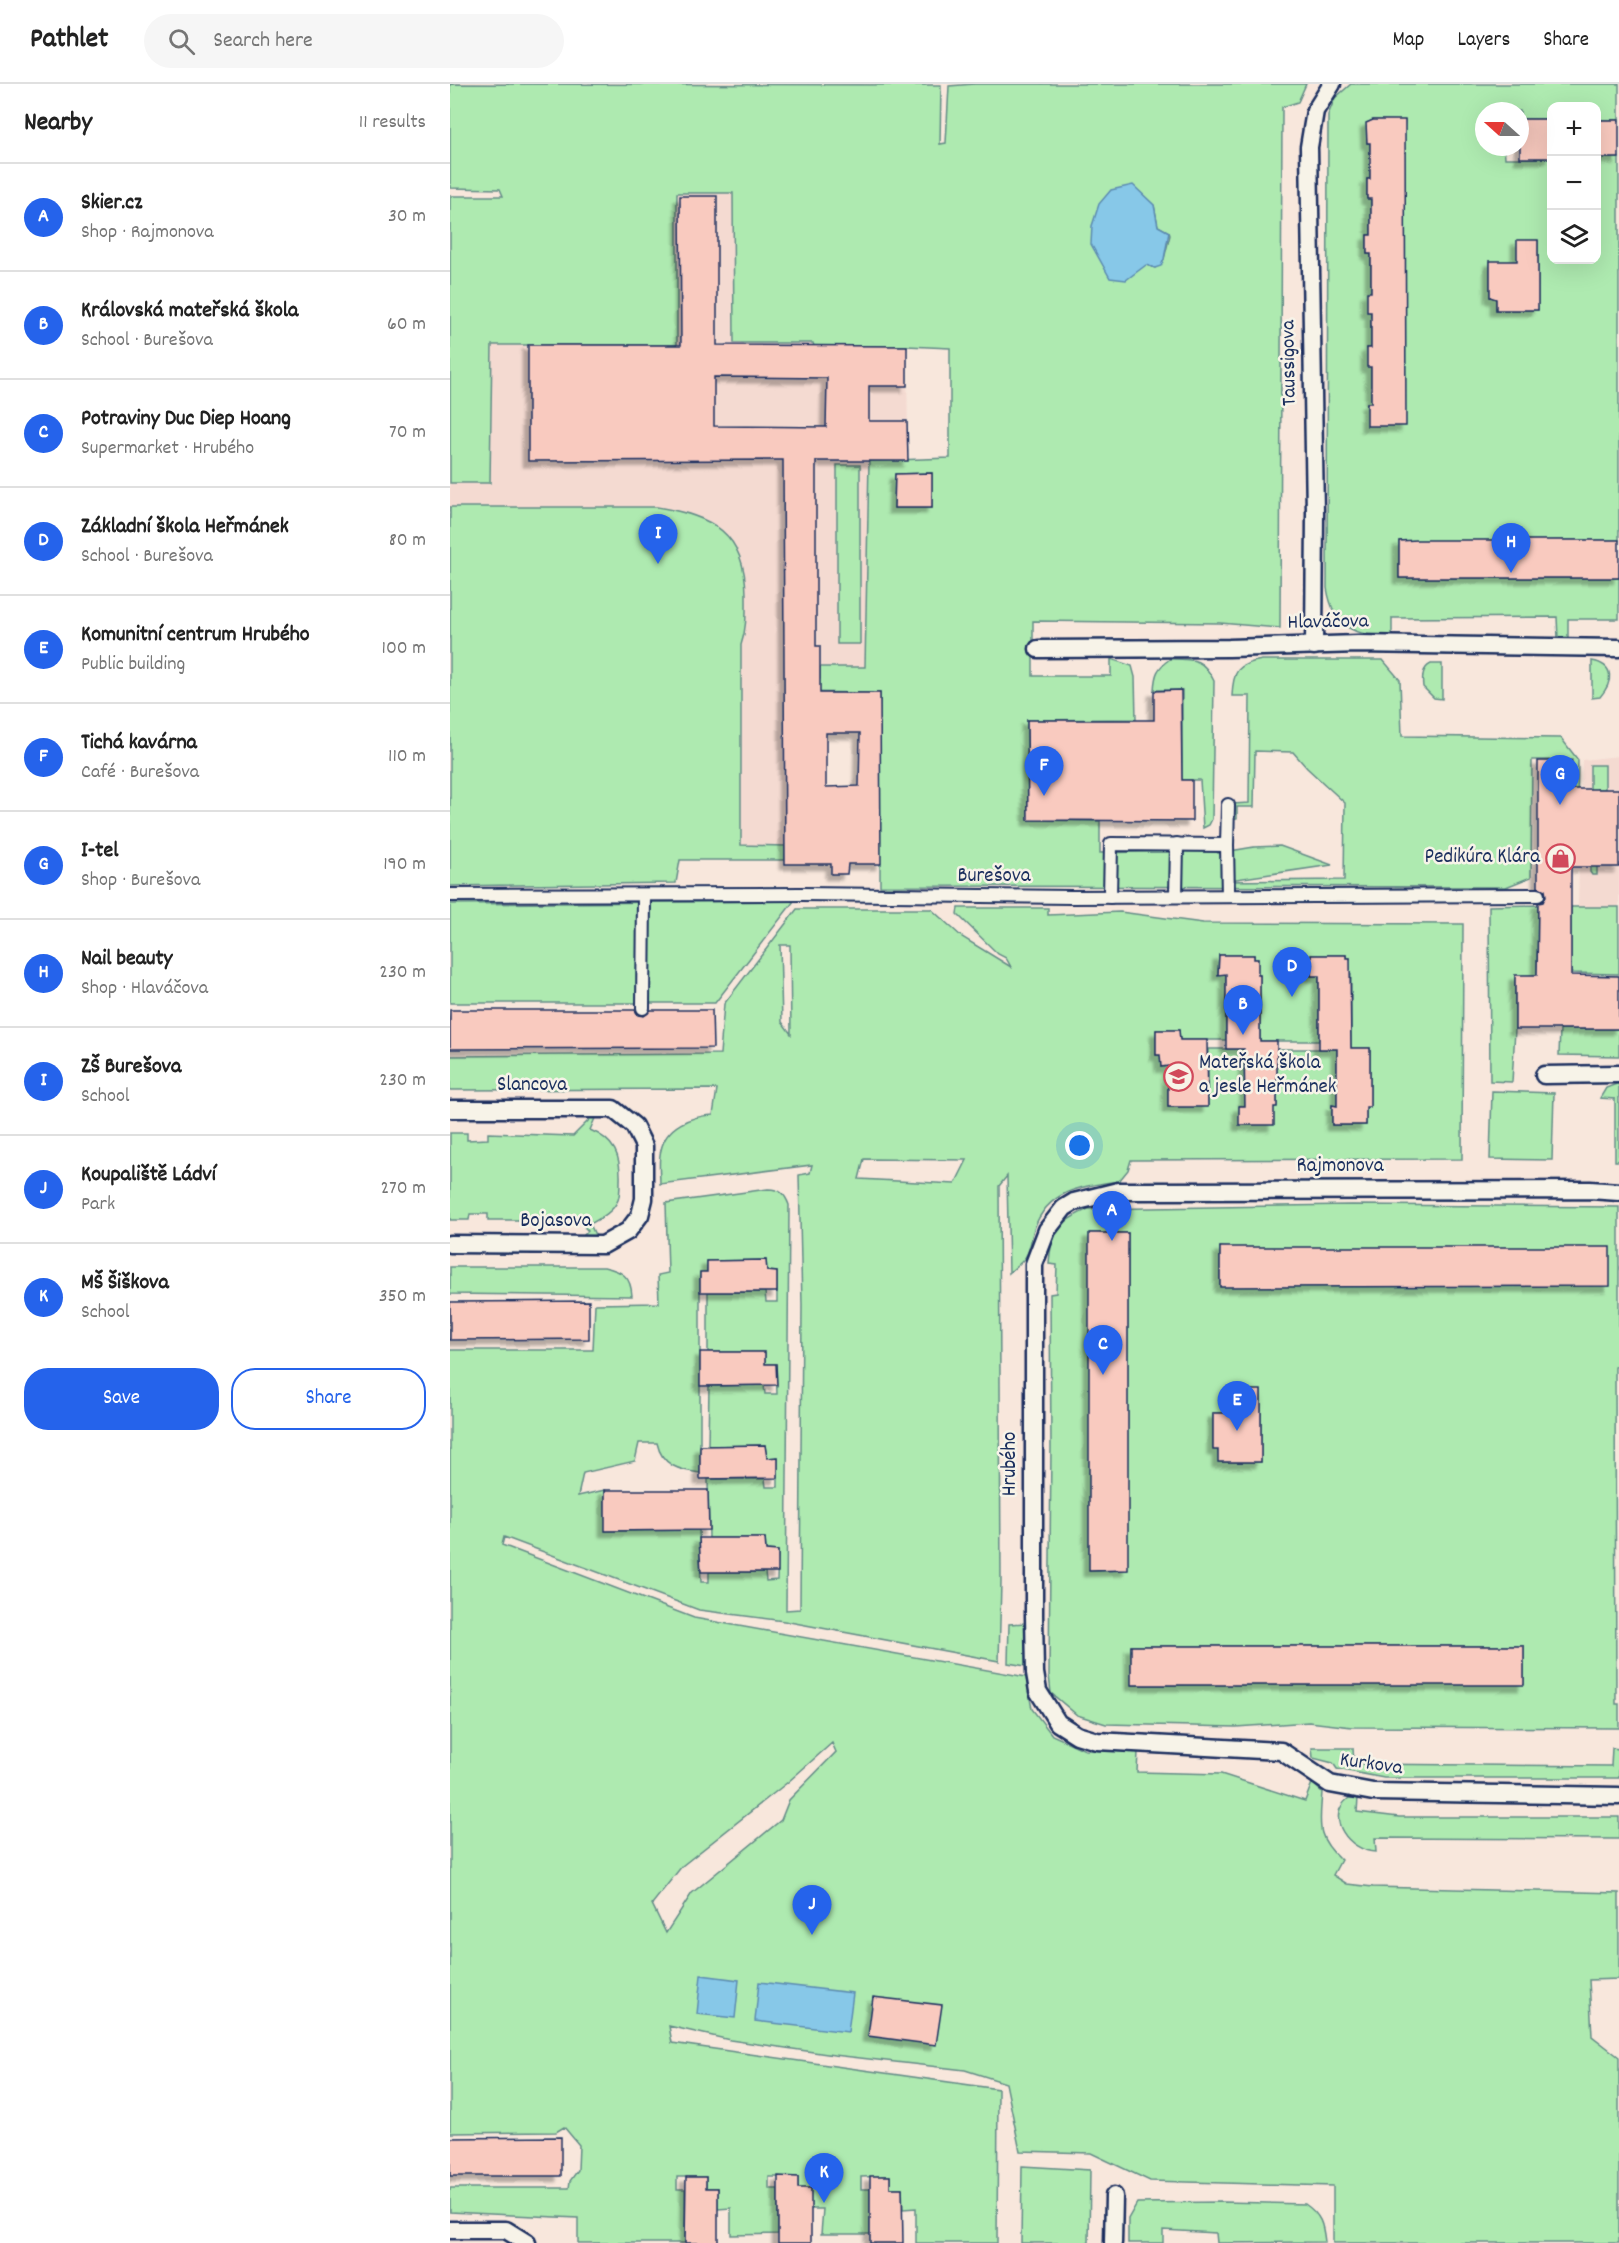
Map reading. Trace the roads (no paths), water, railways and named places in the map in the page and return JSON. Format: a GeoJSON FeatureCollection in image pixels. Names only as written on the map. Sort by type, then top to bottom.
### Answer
{"type":"FeatureCollection","features":[{"type":"Feature","properties":{"kind":"street","name":"Taussigova"},"geometry":{"type":"LineString","coordinates":[[1314,646],[1315,513],[1309,147],[1315,111],[1332,84]]}},
{"type":"Feature","properties":{"kind":"street","name":"Hlaváčova"},"geometry":{"type":"LineString","coordinates":[[1038,649],[1358,644],[1619,648]]}},
{"type":"Feature","properties":{"kind":"street"},"geometry":{"type":"LineString","coordinates":[[1227,805],[1228,896]]}},
{"type":"Feature","properties":{"kind":"street"},"geometry":{"type":"LineString","coordinates":[[1110,897],[1111,844],[1227,844]]}},
{"type":"Feature","properties":{"kind":"street"},"geometry":{"type":"LineString","coordinates":[[1176,896],[1177,844]]}},
{"type":"Feature","properties":{"kind":"street"},"geometry":{"type":"LineString","coordinates":[[643,1008],[644,895]]}},
{"type":"Feature","properties":{"kind":"street","name":"Burešova"},"geometry":{"type":"LineString","coordinates":[[450,896],[1538,895]]}},
{"type":"Feature","properties":{"kind":"street"},"geometry":{"type":"LineString","coordinates":[[1544,1075],[1619,1074]]}},
{"type":"Feature","properties":{"kind":"street","name":"Slancova"},"geometry":{"type":"LineString","coordinates":[[450,1109],[613,1109]]}},
{"type":"Feature","properties":{"kind":"street","name":"Bojasova"},"geometry":{"type":"LineString","coordinates":[[450,1244],[603,1245],[628,1231],[640,1215],[644,1199],[644,1146],[634,1126],[613,1109]]}},
{"type":"Feature","properties":{"kind":"street","name":"Rajmonova"},"geometry":{"type":"LineString","coordinates":[[1064,1208],[1074,1202],[1128,1191],[1590,1190],[1619,1192]]}},
{"type":"Feature","properties":{"kind":"street","name":"Hrubého"},"geometry":{"type":"LineString","coordinates":[[1059,1723],[1038,1691],[1035,1673],[1034,1264],[1047,1230],[1064,1208]]}},
{"type":"Feature","properties":{"kind":"street","name":"Kurkova"},"geometry":{"type":"LineString","coordinates":[[1059,1723],[1077,1735],[1097,1741],[1281,1751],[1330,1784],[1373,1792],[1619,1796]]}},
{"type":"Feature","properties":{"kind":"street"},"geometry":{"type":"LineString","coordinates":[[1113,2243],[1114,2196]]}},
{"type":"Feature","properties":{"kind":"street"},"geometry":{"type":"LineString","coordinates":[[450,2230],[506,2230],[527,2243]]}},
{"type":"Feature","properties":{"kind":"water"},"geometry":{"type":"Polygon","coordinates":[[[1133,185],[1154,205],[1158,226],[1169,232],[1164,259],[1161,266],[1155,268],[1146,265],[1126,280],[1110,278],[1091,244],[1092,226],[1099,204],[1111,190],[1133,185]]]}},
{"type":"Feature","properties":{"kind":"water"},"geometry":{"type":"Polygon","coordinates":[[[701,1975],[739,1980],[735,2018],[697,2014],[701,1975]]]}},
{"type":"Feature","properties":{"kind":"water"},"geometry":{"type":"Polygon","coordinates":[[[759,1982],[853,1993],[848,2032],[755,2021],[759,1982]]]}},
{"type":"Feature","properties":{"kind":"place","name":"ZŠ Burešova"},"geometry":{"type":"Point","coordinates":[658,564]}},
{"type":"Feature","properties":{"kind":"place","name":"Nail beauty"},"geometry":{"type":"Point","coordinates":[1511,573]}},
{"type":"Feature","properties":{"kind":"place","name":"Tichá kavárna"},"geometry":{"type":"Point","coordinates":[1044,796]}},
{"type":"Feature","properties":{"kind":"place","name":"I-tel"},"geometry":{"type":"Point","coordinates":[1560,805]}},
{"type":"Feature","properties":{"kind":"place","name":"Pedikúra Klára"},"geometry":{"type":"Point","coordinates":[1561,858]}},
{"type":"Feature","properties":{"kind":"place","name":"Základní škola Heřmánek"},"geometry":{"type":"Point","coordinates":[1292,997]}},
{"type":"Feature","properties":{"kind":"place","name":"Královská mateřská škola"},"geometry":{"type":"Point","coordinates":[1243,1035]}},
{"type":"Feature","properties":{"kind":"place","name":"Mateřská škola a jesle Heřmánek"},"geometry":{"type":"Point","coordinates":[1178,1076]}},
{"type":"Feature","properties":{"kind":"place","name":"Skier.cz"},"geometry":{"type":"Point","coordinates":[1112,1241]}},
{"type":"Feature","properties":{"kind":"place","name":"Potraviny Duc Diep Hoang"},"geometry":{"type":"Point","coordinates":[1103,1375]}},
{"type":"Feature","properties":{"kind":"place","name":"Komunitní centrum Hrubého"},"geometry":{"type":"Point","coordinates":[1237,1431]}},
{"type":"Feature","properties":{"kind":"place","name":"Koupaliště Ládví"},"geometry":{"type":"Point","coordinates":[812,1935]}},
{"type":"Feature","properties":{"kind":"place","name":"MŠ Šiškova"},"geometry":{"type":"Point","coordinates":[824,2203]}}]}
